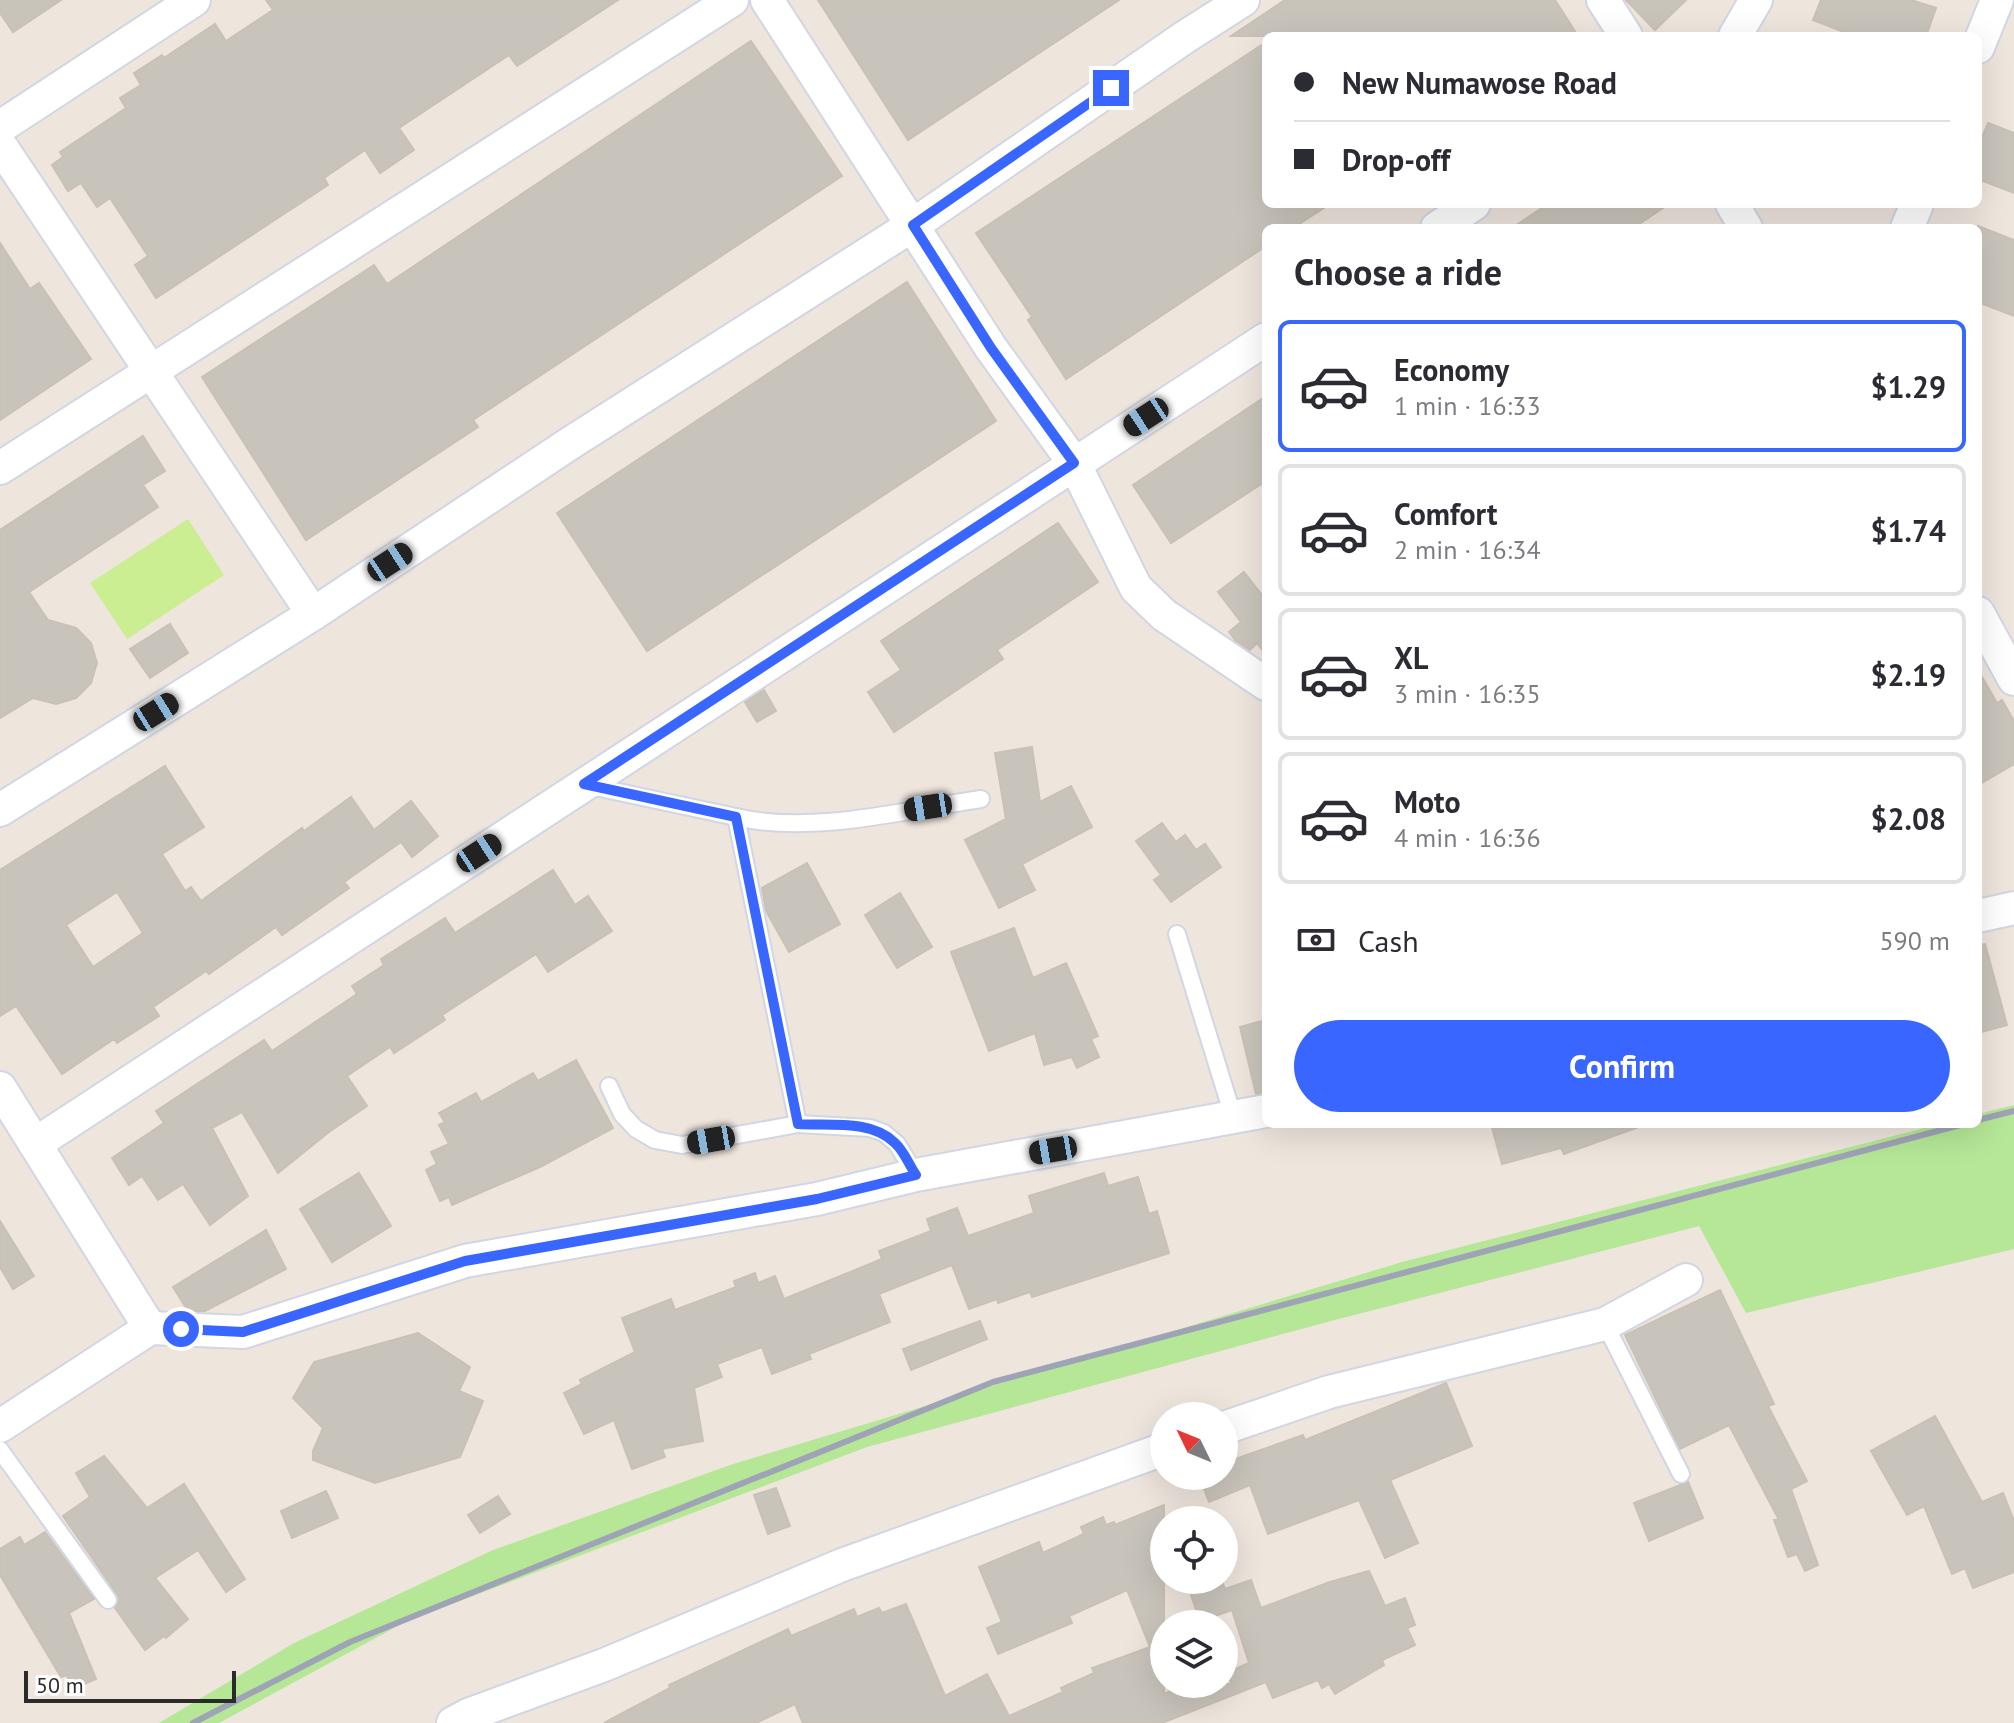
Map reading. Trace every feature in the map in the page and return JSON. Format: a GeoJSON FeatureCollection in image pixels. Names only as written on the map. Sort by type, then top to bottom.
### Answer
{"type":"FeatureCollection","features":[{"type":"Feature","properties":{"kind":"street"},"geometry":{"type":"LineString","coordinates":[[0,127],[194,0]]}},
{"type":"Feature","properties":{"kind":"street"},"geometry":{"type":"LineString","coordinates":[[0,468],[732,0]]}},
{"type":"Feature","properties":{"kind":"street"},"geometry":{"type":"LineString","coordinates":[[767,0],[991,348],[1074,463],[1136,588],[1164,615],[1262,681]]}},
{"type":"Feature","properties":{"kind":"street"},"geometry":{"type":"LineString","coordinates":[[0,810],[313,614],[572,442],[913,225],[1243,0]]}},
{"type":"Feature","properties":{"kind":"street"},"geometry":{"type":"LineString","coordinates":[[1603,0],[1623,32]]}},
{"type":"Feature","properties":{"kind":"street"},"geometry":{"type":"LineString","coordinates":[[1737,32],[1756,0]]}},
{"type":"Feature","properties":{"kind":"street"},"geometry":{"type":"LineString","coordinates":[[1982,37],[1997,0]]}},
{"type":"Feature","properties":{"kind":"street"},"geometry":{"type":"LineString","coordinates":[[0,145],[313,614]]}},
{"type":"Feature","properties":{"kind":"street"},"geometry":{"type":"LineString","coordinates":[[1443,224],[1468,208]]}},
{"type":"Feature","properties":{"kind":"street"},"geometry":{"type":"LineString","coordinates":[[35,1144],[1262,342]]}},
{"type":"Feature","properties":{"kind":"street"},"geometry":{"type":"LineString","coordinates":[[1982,620],[2014,679]]}},
{"type":"Feature","properties":{"kind":"street"},"geometry":{"type":"LineString","coordinates":[[1982,915],[2014,908]]}},
{"type":"Feature","properties":{"kind":"street"},"geometry":{"type":"LineString","coordinates":[[0,1088],[150,1328]]}},
{"type":"Feature","properties":{"kind":"street"},"geometry":{"type":"LineString","coordinates":[[0,1426],[150,1328],[243,1332],[465,1261],[817,1199],[916,1175],[1262,1112]]}},
{"type":"Feature","properties":{"kind":"street"},"geometry":{"type":"LineString","coordinates":[[1238,1423],[1329,1392],[1605,1324],[1686,1280]]}},
{"type":"Feature","properties":{"kind":"street"},"geometry":{"type":"LineString","coordinates":[[453,1723],[604,1665],[842,1565],[1150,1454]]}},
{"type":"Feature","properties":{"kind":"lane"},"geometry":{"type":"LineString","coordinates":[[584,784],[760,822],[822,823],[981,799]]}},
{"type":"Feature","properties":{"kind":"lane"},"geometry":{"type":"LineString","coordinates":[[736,817],[798,1124]]}},
{"type":"Feature","properties":{"kind":"lane"},"geometry":{"type":"LineString","coordinates":[[1177,934],[1233,1116]]}},
{"type":"Feature","properties":{"kind":"lane"},"geometry":{"type":"LineString","coordinates":[[609,1086],[622,1114],[636,1129],[655,1140],[682,1145],[798,1124],[870,1128],[884,1133],[897,1144],[916,1175]]}},
{"type":"Feature","properties":{"kind":"lane"},"geometry":{"type":"LineString","coordinates":[[1605,1324],[1681,1474]]}},
{"type":"Feature","properties":{"kind":"lane"},"geometry":{"type":"LineString","coordinates":[[0,1450],[108,1600]]}},
{"type":"Feature","properties":{"kind":"green space"},"geometry":{"type":"Polygon","coordinates":[[[188,519],[224,575],[127,639],[90,583],[188,519]]]}},
{"type":"Feature","properties":{"kind":"green space"},"geometry":{"type":"Polygon","coordinates":[[[2014,1105],[2014,1249],[1746,1313],[1699,1226],[1331,1321],[867,1447],[407,1621],[219,1723],[159,1723],[294,1643],[493,1550],[733,1464],[1402,1262],[1924,1128],[1982,1128],[1982,1113],[2014,1105]]]}},
{"type":"Feature","properties":{"kind":"building"},"geometry":{"type":"Polygon","coordinates":[[[0,0],[61,0],[13,32],[0,13],[0,0]]]}},
{"type":"Feature","properties":{"kind":"building"},"geometry":{"type":"Polygon","coordinates":[[[266,0],[618,0],[517,66],[509,55],[399,128],[414,150],[380,173],[365,150],[324,178],[328,185],[156,298],[135,265],[148,256],[110,198],[97,207],[81,183],[68,191],[52,165],[63,157],[60,152],[126,108],[120,98],[141,85],[134,73],[162,55],[164,58],[215,24],[226,41],[273,10],[266,0]]]}},
{"type":"Feature","properties":{"kind":"building"},"geometry":{"type":"Polygon","coordinates":[[[818,0],[1119,0],[908,140],[818,0]]]}},
{"type":"Feature","properties":{"kind":"building"},"geometry":{"type":"Polygon","coordinates":[[[1285,0],[1555,0],[1575,32],[1262,32],[1262,36],[1231,36],[1285,0]]]}},
{"type":"Feature","properties":{"kind":"building"},"geometry":{"type":"Polygon","coordinates":[[[1626,0],[1686,0],[1655,30],[1626,0]]]}},
{"type":"Feature","properties":{"kind":"building"},"geometry":{"type":"Polygon","coordinates":[[[1821,0],[1911,0],[1936,8],[1927,32],[1844,32],[1813,20],[1821,0]]]}},
{"type":"Feature","properties":{"kind":"building"},"geometry":{"type":"Polygon","coordinates":[[[751,41],[842,176],[473,420],[478,427],[306,540],[202,377],[374,265],[387,284],[751,41]]]}},
{"type":"Feature","properties":{"kind":"building"},"geometry":{"type":"Polygon","coordinates":[[[1262,45],[1262,208],[1324,208],[1299,224],[1262,224],[1262,249],[1066,379],[1028,320],[1032,317],[976,233],[1262,45]]]}},
{"type":"Feature","properties":{"kind":"building"},"geometry":{"type":"Polygon","coordinates":[[[1988,123],[2014,133],[2014,193],[1982,181],[1982,137],[1988,123]]]}},
{"type":"Feature","properties":{"kind":"building"},"geometry":{"type":"Polygon","coordinates":[[[1542,208],[1663,208],[1639,224],[1518,224],[1542,208]]]}},
{"type":"Feature","properties":{"kind":"building"},"geometry":{"type":"Polygon","coordinates":[[[1982,228],[2014,240],[2014,316],[1982,304],[1982,228]]]}},
{"type":"Feature","properties":{"kind":"building"},"geometry":{"type":"Polygon","coordinates":[[[0,243],[30,289],[39,283],[91,359],[0,420],[0,243]]]}},
{"type":"Feature","properties":{"kind":"building"},"geometry":{"type":"Polygon","coordinates":[[[907,282],[996,421],[647,651],[557,513],[907,282]]]}},
{"type":"Feature","properties":{"kind":"building"},"geometry":{"type":"Polygon","coordinates":[[[1262,399],[1262,484],[1171,543],[1133,485],[1262,399]]]}},
{"type":"Feature","properties":{"kind":"building"},"geometry":{"type":"Polygon","coordinates":[[[143,436],[165,471],[143,485],[158,507],[29,592],[48,620],[76,628],[91,643],[97,663],[91,683],[76,698],[56,704],[33,698],[0,718],[0,530],[143,436]]]}},
{"type":"Feature","properties":{"kind":"building"},"geometry":{"type":"Polygon","coordinates":[[[1058,523],[1098,582],[997,650],[1003,659],[894,732],[868,692],[901,670],[881,641],[1058,523]]]}},
{"type":"Feature","properties":{"kind":"building"},"geometry":{"type":"Polygon","coordinates":[[[1244,572],[1262,595],[1262,650],[1257,643],[1250,650],[1229,632],[1241,622],[1218,592],[1244,572]]]}},
{"type":"Feature","properties":{"kind":"building"},"geometry":{"type":"Polygon","coordinates":[[[170,624],[188,653],[150,678],[130,649],[170,624]]]}},
{"type":"Feature","properties":{"kind":"building"},"geometry":{"type":"Polygon","coordinates":[[[1982,677],[1997,703],[2002,700],[2014,721],[2014,764],[1982,783],[1982,677]]]}},
{"type":"Feature","properties":{"kind":"building"},"geometry":{"type":"Polygon","coordinates":[[[764,690],[776,711],[757,722],[745,702],[764,690]]]}},
{"type":"Feature","properties":{"kind":"building"},"geometry":{"type":"Polygon","coordinates":[[[1032,747],[1040,802],[1071,786],[1092,827],[1022,864],[1035,890],[999,908],[965,840],[1006,819],[995,753],[1032,747]]]}},
{"type":"Feature","properties":{"kind":"building"},"geometry":{"type":"Polygon","coordinates":[[[165,766],[204,827],[162,854],[185,891],[191,887],[201,901],[302,828],[304,831],[351,797],[374,830],[411,801],[438,836],[412,857],[401,842],[344,882],[349,888],[282,935],[276,927],[209,974],[206,971],[153,1007],[159,1016],[117,1043],[114,1039],[62,1074],[16,1006],[0,1016],[0,870],[165,766]],[[117,892],[66,925],[93,967],[143,933],[117,892]]]}},
{"type":"Feature","properties":{"kind":"building"},"geometry":{"type":"Polygon","coordinates":[[[1162,823],[1176,842],[1185,835],[1196,850],[1205,844],[1221,867],[1171,902],[1154,880],[1161,875],[1136,841],[1162,823]]]}},
{"type":"Feature","properties":{"kind":"building"},"geometry":{"type":"Polygon","coordinates":[[[807,863],[840,924],[789,952],[766,911],[762,888],[807,863]]]}},
{"type":"Feature","properties":{"kind":"building"},"geometry":{"type":"Polygon","coordinates":[[[553,870],[575,905],[588,896],[612,931],[548,972],[536,954],[442,1015],[445,1020],[394,1053],[390,1047],[347,1076],[367,1106],[278,1173],[242,1112],[212,1128],[248,1196],[210,1225],[183,1184],[158,1200],[142,1176],[129,1185],[112,1158],[164,1123],[156,1111],[264,1040],[272,1051],[357,994],[352,986],[384,965],[381,959],[445,918],[455,933],[553,870]]]}},
{"type":"Feature","properties":{"kind":"building"},"geometry":{"type":"Polygon","coordinates":[[[900,893],[932,947],[897,968],[865,915],[900,893]]]}},
{"type":"Feature","properties":{"kind":"building"},"geometry":{"type":"Polygon","coordinates":[[[1014,928],[1033,978],[1066,963],[1098,1036],[1091,1039],[1099,1057],[1077,1068],[1072,1057],[1044,1065],[1035,1033],[989,1051],[951,952],[1014,928]]]}},
{"type":"Feature","properties":{"kind":"building"},"geometry":{"type":"Polygon","coordinates":[[[1982,944],[1985,944],[2007,1025],[1982,1032],[1982,944]]]}},
{"type":"Feature","properties":{"kind":"building"},"geometry":{"type":"Polygon","coordinates":[[[1262,1021],[1262,1093],[1256,1094],[1240,1027],[1262,1021]]]}},
{"type":"Feature","properties":{"kind":"building"},"geometry":{"type":"Polygon","coordinates":[[[576,1060],[613,1128],[540,1167],[452,1205],[449,1197],[440,1201],[426,1170],[437,1164],[431,1152],[449,1144],[439,1125],[445,1122],[439,1113],[476,1093],[481,1102],[533,1073],[538,1081],[576,1060]]]}},
{"type":"Feature","properties":{"kind":"building"},"geometry":{"type":"Polygon","coordinates":[[[1492,1128],[1636,1128],[1564,1154],[1561,1148],[1502,1164],[1492,1128]]]}},
{"type":"Feature","properties":{"kind":"building"},"geometry":{"type":"Polygon","coordinates":[[[359,1173],[391,1226],[332,1262],[300,1209],[359,1173]]]}},
{"type":"Feature","properties":{"kind":"building"},"geometry":{"type":"Polygon","coordinates":[[[1104,1173],[1108,1186],[1138,1177],[1149,1214],[1157,1211],[1169,1253],[1032,1297],[1030,1292],[969,1309],[952,1265],[879,1294],[890,1322],[809,1354],[811,1359],[772,1374],[762,1347],[717,1364],[722,1377],[694,1388],[703,1441],[662,1449],[665,1457],[632,1469],[614,1420],[584,1434],[564,1393],[582,1384],[580,1380],[635,1352],[622,1318],[671,1299],[675,1310],[736,1287],[734,1281],[755,1273],[758,1283],[775,1276],[784,1299],[882,1259],[879,1251],[931,1231],[927,1219],[957,1208],[968,1236],[1034,1213],[1029,1196],[1104,1173]]]}},
{"type":"Feature","properties":{"kind":"building"},"geometry":{"type":"Polygon","coordinates":[[[0,1221],[34,1276],[13,1289],[0,1267],[0,1221]]]}},
{"type":"Feature","properties":{"kind":"building"},"geometry":{"type":"Polygon","coordinates":[[[266,1230],[286,1269],[205,1311],[188,1311],[173,1287],[266,1230]]]}},
{"type":"Feature","properties":{"kind":"building"},"geometry":{"type":"Polygon","coordinates":[[[1720,1290],[1774,1404],[1768,1406],[1807,1481],[1791,1489],[1818,1565],[1805,1571],[1797,1554],[1788,1557],[1774,1520],[1779,1520],[1729,1425],[1680,1449],[1625,1335],[1720,1290]]]}},
{"type":"Feature","properties":{"kind":"building"},"geometry":{"type":"Polygon","coordinates":[[[980,1321],[987,1339],[911,1370],[903,1349],[980,1321]]]}},
{"type":"Feature","properties":{"kind":"building"},"geometry":{"type":"Polygon","coordinates":[[[418,1333],[470,1367],[459,1391],[483,1401],[460,1457],[375,1483],[313,1460],[313,1451],[323,1428],[293,1398],[314,1362],[418,1333]]]}},
{"type":"Feature","properties":{"kind":"building"},"geometry":{"type":"Polygon","coordinates":[[[1446,1383],[1472,1446],[1390,1480],[1418,1543],[1385,1558],[1359,1500],[1268,1534],[1250,1485],[1238,1490],[1238,1458],[1303,1435],[1305,1440],[1446,1383]]]}},
{"type":"Feature","properties":{"kind":"building"},"geometry":{"type":"Polygon","coordinates":[[[1935,1416],[1982,1502],[2003,1493],[2014,1521],[2014,1572],[1973,1588],[1965,1568],[1952,1574],[1924,1506],[1907,1515],[1871,1451],[1935,1416]]]}},
{"type":"Feature","properties":{"kind":"building"},"geometry":{"type":"Polygon","coordinates":[[[104,1456],[147,1508],[184,1484],[245,1579],[226,1592],[198,1550],[155,1578],[188,1619],[166,1638],[164,1636],[145,1650],[115,1608],[119,1600],[117,1594],[63,1516],[90,1497],[76,1473],[104,1456]]]}},
{"type":"Feature","properties":{"kind":"building"},"geometry":{"type":"Polygon","coordinates":[[[1688,1482],[1703,1518],[1649,1541],[1634,1503],[1688,1482]]]}},
{"type":"Feature","properties":{"kind":"building"},"geometry":{"type":"Polygon","coordinates":[[[776,1488],[790,1526],[768,1534],[754,1495],[776,1488]]]}},
{"type":"Feature","properties":{"kind":"building"},"geometry":{"type":"Polygon","coordinates":[[[1204,1490],[1238,1490],[1209,1502],[1204,1490]]]}},
{"type":"Feature","properties":{"kind":"building"},"geometry":{"type":"Polygon","coordinates":[[[326,1491],[338,1518],[292,1538],[281,1511],[326,1491]]]}},
{"type":"Feature","properties":{"kind":"building"},"geometry":{"type":"Polygon","coordinates":[[[498,1496],[510,1514],[480,1533],[468,1515],[498,1496]]]}},
{"type":"Feature","properties":{"kind":"building"},"geometry":{"type":"Polygon","coordinates":[[[1150,1511],[1150,1594],[1164,1594],[1164,1610],[1150,1610],[1150,1647],[1127,1590],[1069,1616],[1072,1623],[998,1654],[987,1628],[1002,1622],[979,1567],[1039,1542],[1043,1553],[1084,1534],[1081,1527],[1103,1517],[1106,1525],[1114,1522],[1115,1525],[1150,1511]]]}},
{"type":"Feature","properties":{"kind":"building"},"geometry":{"type":"Polygon","coordinates":[[[45,1532],[94,1599],[69,1613],[96,1679],[73,1689],[67,1675],[61,1677],[0,1575],[0,1549],[20,1537],[24,1545],[45,1532]]]}},
{"type":"Feature","properties":{"kind":"building"},"geometry":{"type":"Polygon","coordinates":[[[1369,1571],[1385,1606],[1405,1598],[1415,1625],[1407,1628],[1415,1645],[1382,1660],[1384,1665],[1335,1694],[1329,1684],[1322,1688],[1318,1680],[1273,1698],[1266,1682],[1238,1693],[1238,1668],[1249,1663],[1238,1629],[1238,1610],[1196,1610],[1191,1595],[1238,1594],[1238,1584],[1251,1580],[1261,1608],[1369,1571]]]}},
{"type":"Feature","properties":{"kind":"building"},"geometry":{"type":"Polygon","coordinates":[[[906,1604],[945,1696],[987,1674],[1009,1716],[1063,1692],[1061,1688],[1094,1673],[1092,1668],[1150,1647],[1150,1698],[1225,1698],[1162,1723],[803,1723],[795,1704],[756,1723],[604,1723],[670,1688],[669,1685],[788,1629],[791,1636],[854,1609],[857,1617],[879,1608],[882,1613],[906,1604]]]}},
{"type":"Feature","properties":{"kind":"railway"},"geometry":{"type":"LineString","coordinates":[[1982,1119],[2014,1111]]}},
{"type":"Feature","properties":{"kind":"railway"},"geometry":{"type":"LineString","coordinates":[[193,1723],[350,1642],[993,1382],[1949,1128]]}},
{"type":"Feature","properties":{"kind":"route"},"geometry":{"type":"LineString","coordinates":[[181,1329],[243,1332],[465,1261],[817,1199],[916,1175],[897,1144],[884,1133],[870,1128],[798,1124],[736,817],[584,784],[1074,463],[991,348],[913,225],[1111,88]]}}]}
